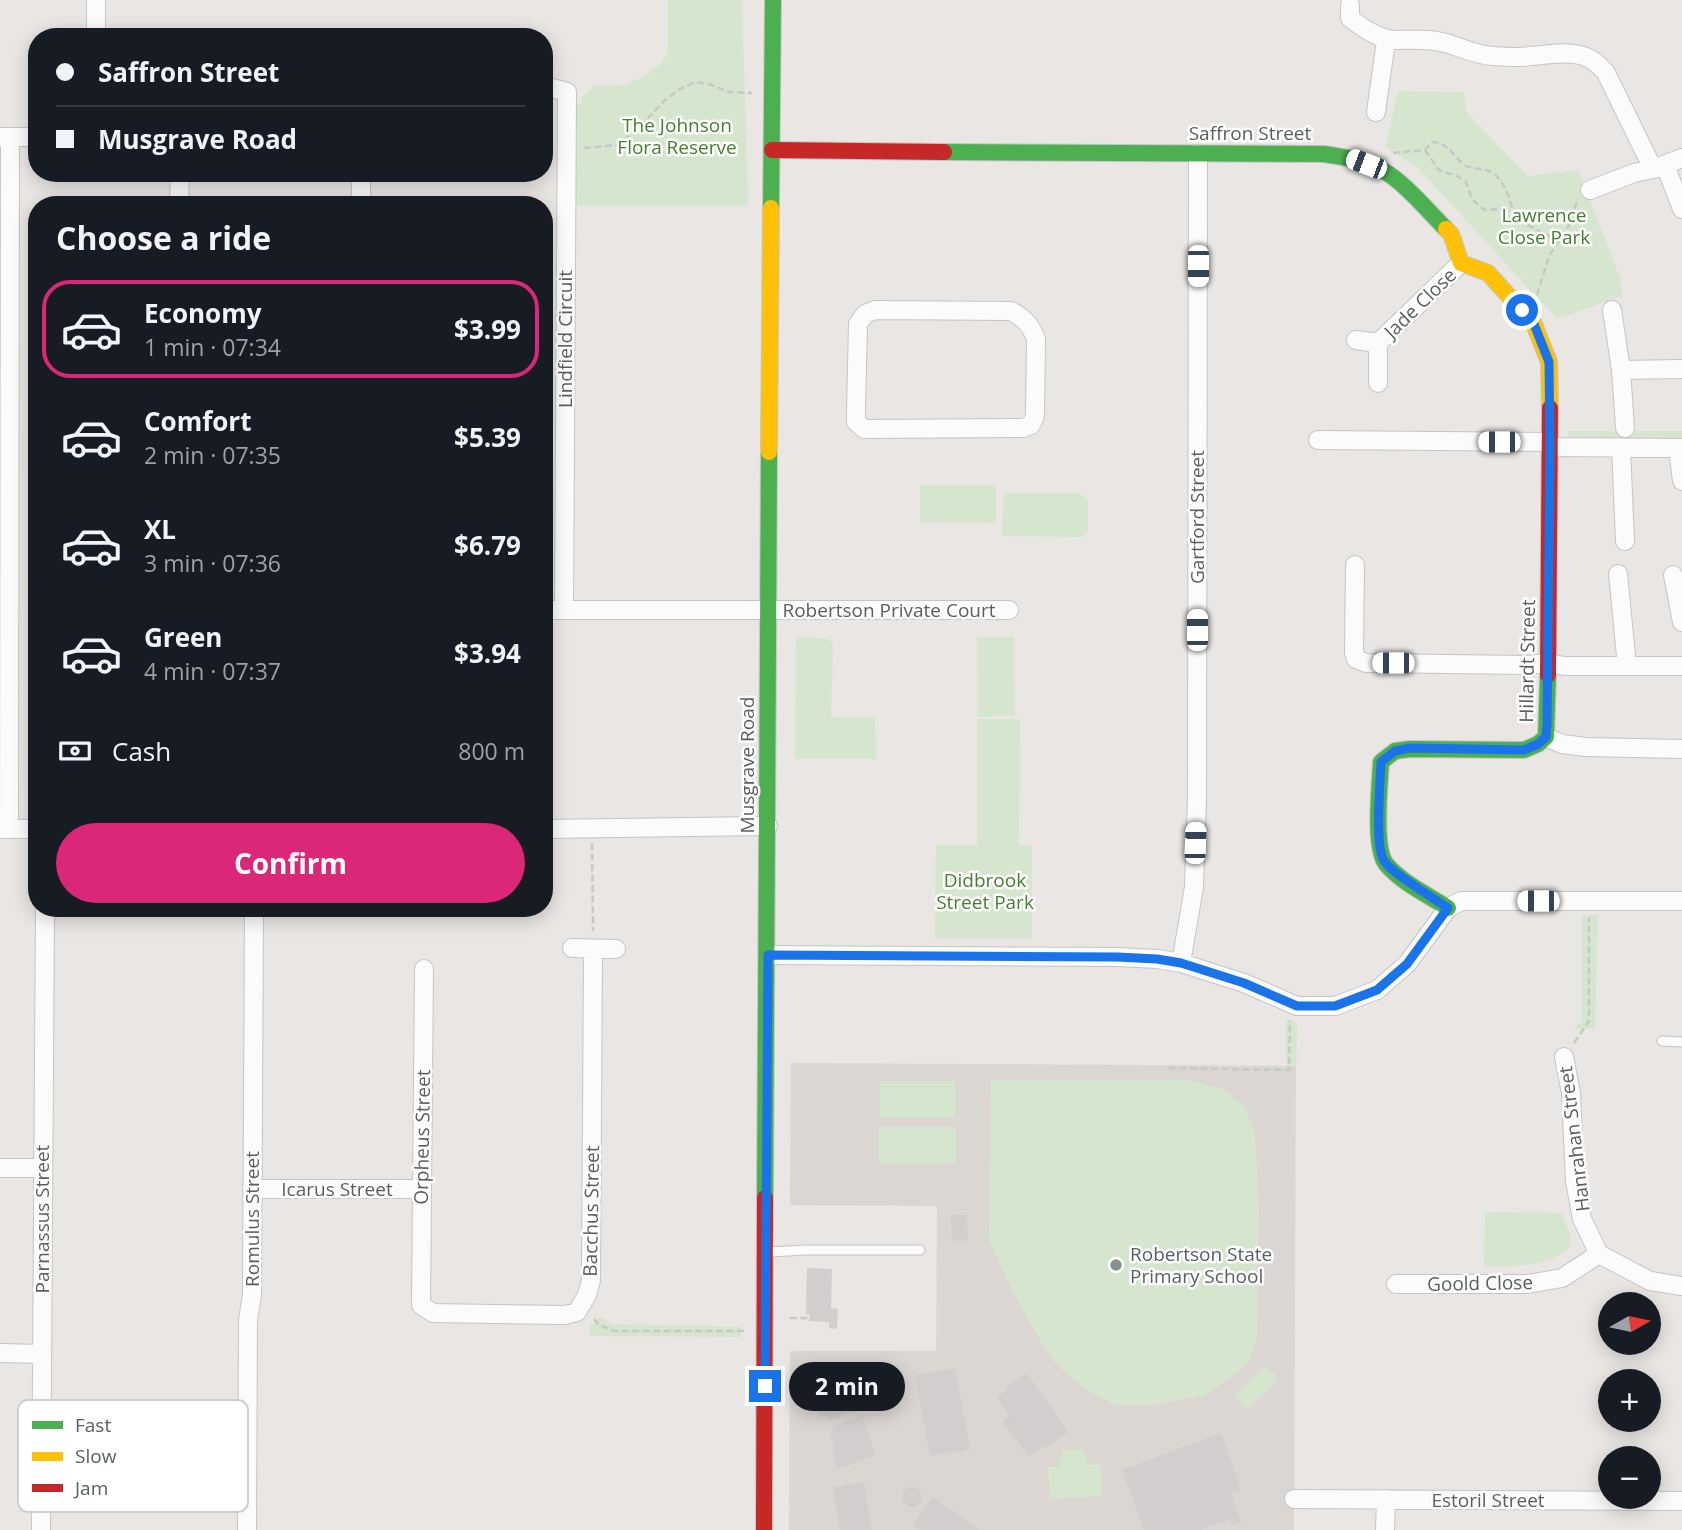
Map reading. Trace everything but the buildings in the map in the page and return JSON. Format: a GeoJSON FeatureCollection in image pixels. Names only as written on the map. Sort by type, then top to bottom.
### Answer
{"type":"FeatureCollection","features":[{"type":"Feature","properties":{"kind":"street"},"geometry":{"type":"LineString","coordinates":[[96,0],[96,28]]}},
{"type":"Feature","properties":{"kind":"street","name":"Musgrave Road"},"geometry":{"type":"LineString","coordinates":[[764,1530],[773,0]]}},
{"type":"Feature","properties":{"kind":"street"},"geometry":{"type":"LineString","coordinates":[[1350,5],[1350,18],[1369,33],[1391,40],[1428,40],[1492,56],[1527,57],[1558,53],[1589,57],[1606,73],[1682,209]]}},
{"type":"Feature","properties":{"kind":"street"},"geometry":{"type":"LineString","coordinates":[[1376,111],[1385,48],[1391,40]]}},
{"type":"Feature","properties":{"kind":"street","name":"Lindfield Circuit"},"geometry":{"type":"LineString","coordinates":[[553,88],[567,92],[564,610]]}},
{"type":"Feature","properties":{"kind":"street"},"geometry":{"type":"LineString","coordinates":[[28,137],[5,137],[5,829],[28,829]]}},
{"type":"Feature","properties":{"kind":"street","name":"Saffron Street"},"geometry":{"type":"LineString","coordinates":[[772,150],[1324,154],[1350,158],[1381,169],[1393,177],[1451,234],[1461,262]]}},
{"type":"Feature","properties":{"kind":"street","name":"Gartford Street"},"geometry":{"type":"LineString","coordinates":[[1181,963],[1194,887],[1197,798],[1198,154]]}},
{"type":"Feature","properties":{"kind":"street"},"geometry":{"type":"LineString","coordinates":[[1585,191],[1682,158]]}},
{"type":"Feature","properties":{"kind":"street"},"geometry":{"type":"LineString","coordinates":[[1461,262],[1488,273],[1534,324],[1549,362],[1550,445]]}},
{"type":"Feature","properties":{"kind":"street","name":"Jade Close"},"geometry":{"type":"LineString","coordinates":[[1378,383],[1378,343],[1461,262]]}},
{"type":"Feature","properties":{"kind":"street"},"geometry":{"type":"LineString","coordinates":[[875,310],[1011,311],[1032,327],[1036,339],[1035,416],[1031,425],[1023,428],[864,429],[856,422],[858,324],[865,314],[875,310]]}},
{"type":"Feature","properties":{"kind":"street"},"geometry":{"type":"LineString","coordinates":[[1612,310],[1621,370],[1625,428]]}},
{"type":"Feature","properties":{"kind":"street","name":"Jade Close"},"geometry":{"type":"LineString","coordinates":[[1356,340],[1378,343]]}},
{"type":"Feature","properties":{"kind":"street"},"geometry":{"type":"LineString","coordinates":[[1621,370],[1682,369]]}},
{"type":"Feature","properties":{"kind":"street"},"geometry":{"type":"LineString","coordinates":[[1318,440],[1680,448],[1682,481]]}},
{"type":"Feature","properties":{"kind":"street","name":"Hillardt Street"},"geometry":{"type":"LineString","coordinates":[[1448,908],[1383,862],[1379,843],[1381,762],[1395,751],[1410,748],[1524,750],[1546,737],[1550,445]]}},
{"type":"Feature","properties":{"kind":"street"},"geometry":{"type":"LineString","coordinates":[[1621,448],[1625,541]]}},
{"type":"Feature","properties":{"kind":"street"},"geometry":{"type":"LineString","coordinates":[[1355,565],[1354,652],[1356,659],[1366,663],[1682,666]]}},
{"type":"Feature","properties":{"kind":"street"},"geometry":{"type":"LineString","coordinates":[[1618,574],[1627,666]]}},
{"type":"Feature","properties":{"kind":"street"},"geometry":{"type":"LineString","coordinates":[[1673,575],[1682,622]]}},
{"type":"Feature","properties":{"kind":"street"},"geometry":{"type":"LineString","coordinates":[[553,610],[768,611]]}},
{"type":"Feature","properties":{"kind":"street","name":"Robertson Private Court"},"geometry":{"type":"LineString","coordinates":[[768,611],[1009,610]]}},
{"type":"Feature","properties":{"kind":"street"},"geometry":{"type":"LineString","coordinates":[[1546,737],[1562,744],[1586,747],[1682,749]]}},
{"type":"Feature","properties":{"kind":"street"},"geometry":{"type":"LineString","coordinates":[[553,830],[768,826]]}},
{"type":"Feature","properties":{"kind":"street"},"geometry":{"type":"LineString","coordinates":[[768,955],[1157,959],[1181,963],[1244,983],[1297,1006],[1335,1006],[1377,990],[1407,964],[1448,908],[1461,901],[1682,901]]}},
{"type":"Feature","properties":{"kind":"street","name":"Parnassus Street"},"geometry":{"type":"LineString","coordinates":[[41,1400],[45,917]]}},
{"type":"Feature","properties":{"kind":"street","name":"Romulus Street"},"geometry":{"type":"LineString","coordinates":[[248,1400],[248,1320],[252,1295],[254,917]]}},
{"type":"Feature","properties":{"kind":"street"},"geometry":{"type":"LineString","coordinates":[[572,948],[616,949]]}},
{"type":"Feature","properties":{"kind":"street","name":"Bacchus Street"},"geometry":{"type":"LineString","coordinates":[[578,1312],[591,1280],[593,948]]}},
{"type":"Feature","properties":{"kind":"street","name":"Orpheus Street"},"geometry":{"type":"LineString","coordinates":[[424,969],[421,1305],[433,1312],[565,1315],[578,1312]]}},
{"type":"Feature","properties":{"kind":"street","name":"Hanrahan Street"},"geometry":{"type":"LineString","coordinates":[[1564,1057],[1570,1093],[1575,1181],[1582,1219],[1599,1254]]}},
{"type":"Feature","properties":{"kind":"street"},"geometry":{"type":"LineString","coordinates":[[0,1168],[43,1168]]}},
{"type":"Feature","properties":{"kind":"street","name":"Icarus Street"},"geometry":{"type":"LineString","coordinates":[[252,1189],[422,1189]]}},
{"type":"Feature","properties":{"kind":"street"},"geometry":{"type":"LineString","coordinates":[[1599,1254],[1650,1281],[1682,1286]]}},
{"type":"Feature","properties":{"kind":"street","name":"Goold Close"},"geometry":{"type":"LineString","coordinates":[[1395,1284],[1528,1284],[1562,1278],[1599,1254]]}},
{"type":"Feature","properties":{"kind":"street"},"geometry":{"type":"LineString","coordinates":[[0,1353],[41,1354]]}},
{"type":"Feature","properties":{"kind":"street","name":"Estoril Street"},"geometry":{"type":"LineString","coordinates":[[1294,1499],[1682,1501]]}},
{"type":"Feature","properties":{"kind":"street"},"geometry":{"type":"LineString","coordinates":[[1385,1530],[1386,1499]]}},
{"type":"Feature","properties":{"kind":"street","name":"Parnassus Street"},"geometry":{"type":"LineString","coordinates":[[41,1512],[41,1530]]}},
{"type":"Feature","properties":{"kind":"street","name":"Romulus Street"},"geometry":{"type":"LineString","coordinates":[[247,1512],[247,1530]]}},
{"type":"Feature","properties":{"kind":"lane"},"geometry":{"type":"LineString","coordinates":[[1662,1041],[1682,1042]]}},
{"type":"Feature","properties":{"kind":"lane"},"geometry":{"type":"LineString","coordinates":[[766,1252],[920,1250]]}},
{"type":"Feature","properties":{"kind":"path"},"geometry":{"type":"LineString","coordinates":[[566,148],[617,145],[636,131],[663,102],[678,90],[695,82],[729,92],[752,93]]}},
{"type":"Feature","properties":{"kind":"path"},"geometry":{"type":"LineString","coordinates":[[1381,169],[1393,153],[1425,150],[1432,142],[1441,142],[1465,167],[1489,171],[1503,184],[1516,219],[1559,241]]}},
{"type":"Feature","properties":{"kind":"path"},"geometry":{"type":"LineString","coordinates":[[1425,150],[1439,170],[1466,182],[1472,198],[1484,209],[1503,209],[1514,213]]}},
{"type":"Feature","properties":{"kind":"path"},"geometry":{"type":"LineString","coordinates":[[1537,295],[1549,256],[1567,229],[1585,191]]}},
{"type":"Feature","properties":{"kind":"path"},"geometry":{"type":"LineString","coordinates":[[592,829],[593,948]]}},
{"type":"Feature","properties":{"kind":"path"},"geometry":{"type":"LineString","coordinates":[[1564,1057],[1589,1021],[1589,901]]}},
{"type":"Feature","properties":{"kind":"path"},"geometry":{"type":"LineString","coordinates":[[1169,1069],[1289,1070],[1290,1003]]}},
{"type":"Feature","properties":{"kind":"path"},"geometry":{"type":"LineString","coordinates":[[578,1312],[615,1331],[748,1331]]}},
{"type":"Feature","properties":{"kind":"path"},"geometry":{"type":"LineString","coordinates":[[790,1318],[809,1318]]}},
{"type":"Feature","properties":{"kind":"shaded area","name":"Robertson State Primary School"},"geometry":{"type":"Polygon","coordinates":[[[791,1063],[1296,1066],[1294,1530],[789,1530],[790,1351],[936,1351],[937,1206],[790,1205],[791,1063]]]}},
{"type":"Feature","properties":{"kind":"green space","name":"The Johnson Flora Reserve"},"geometry":{"type":"Polygon","coordinates":[[[668,0],[742,0],[748,206],[573,206],[574,107],[581,103],[583,96],[594,86],[624,85],[643,77],[660,64],[668,52],[668,0]]]}},
{"type":"Feature","properties":{"kind":"green space","name":"Lawrence Close Park"},"geometry":{"type":"Polygon","coordinates":[[[1398,91],[1464,92],[1466,112],[1528,176],[1578,170],[1621,280],[1622,296],[1557,319],[1418,168],[1386,147],[1398,91]]]}},
{"type":"Feature","properties":{"kind":"green space"},"geometry":{"type":"Polygon","coordinates":[[[1568,431],[1682,431],[1682,440],[1568,440],[1568,431]]]}},
{"type":"Feature","properties":{"kind":"green space"},"geometry":{"type":"Polygon","coordinates":[[[920,485],[996,485],[996,523],[920,522],[920,485]]]}},
{"type":"Feature","properties":{"kind":"green space"},"geometry":{"type":"Polygon","coordinates":[[[1006,493],[1079,493],[1088,500],[1088,531],[1082,537],[1002,536],[1003,498],[1006,493]]]}},
{"type":"Feature","properties":{"kind":"green space"},"geometry":{"type":"Polygon","coordinates":[[[796,637],[828,639],[833,644],[831,717],[875,718],[876,759],[795,759],[796,637]]]}},
{"type":"Feature","properties":{"kind":"green space"},"geometry":{"type":"Polygon","coordinates":[[[977,637],[1014,637],[1015,716],[978,717],[977,637]]]}},
{"type":"Feature","properties":{"kind":"green space","name":"Didbrook Street Park"},"geometry":{"type":"Polygon","coordinates":[[[977,719],[1020,719],[1019,845],[1032,846],[1032,938],[935,938],[936,845],[977,845],[977,719]]]}},
{"type":"Feature","properties":{"kind":"green space"},"geometry":{"type":"Polygon","coordinates":[[[1582,915],[1598,915],[1595,1029],[1574,1029],[1582,1021],[1582,915]]]}},
{"type":"Feature","properties":{"kind":"green space"},"geometry":{"type":"Polygon","coordinates":[[[1286,1018],[1297,1024],[1296,1066],[1286,1066],[1286,1018]]]}},
{"type":"Feature","properties":{"kind":"green space"},"geometry":{"type":"Polygon","coordinates":[[[991,1080],[1190,1080],[1225,1090],[1244,1106],[1255,1133],[1259,1215],[1257,1336],[1249,1363],[1207,1395],[1148,1406],[1115,1405],[1090,1392],[1063,1371],[1057,1362],[1053,1362],[1053,1357],[1013,1293],[989,1240],[991,1080]]]}},
{"type":"Feature","properties":{"kind":"green space"},"geometry":{"type":"Polygon","coordinates":[[[880,1081],[955,1081],[955,1117],[880,1118],[880,1081]]]}},
{"type":"Feature","properties":{"kind":"green space"},"geometry":{"type":"Polygon","coordinates":[[[879,1127],[956,1127],[956,1163],[879,1164],[879,1127]]]}},
{"type":"Feature","properties":{"kind":"green space"},"geometry":{"type":"Polygon","coordinates":[[[1485,1212],[1562,1213],[1571,1245],[1553,1259],[1542,1262],[1519,1266],[1484,1266],[1485,1212]]]}},
{"type":"Feature","properties":{"kind":"green space"},"geometry":{"type":"Polygon","coordinates":[[[602,1317],[612,1324],[741,1327],[741,1337],[590,1336],[590,1325],[602,1317]]]}},
{"type":"Feature","properties":{"kind":"green space"},"geometry":{"type":"Polygon","coordinates":[[[1266,1366],[1279,1379],[1248,1409],[1235,1396],[1266,1366]]]}},
{"type":"Feature","properties":{"kind":"green space"},"geometry":{"type":"Polygon","coordinates":[[[1083,1449],[1089,1465],[1100,1464],[1102,1496],[1050,1499],[1048,1467],[1059,1467],[1063,1450],[1083,1449]]]}},
{"type":"Feature","properties":{"kind":"traffic: fast"},"geometry":{"type":"LineString","coordinates":[[771,208],[773,0]]}},
{"type":"Feature","properties":{"kind":"traffic: fast"},"geometry":{"type":"LineString","coordinates":[[944,152],[1331,155],[1354,159],[1390,175],[1446,229]]}},
{"type":"Feature","properties":{"kind":"traffic: fast"},"geometry":{"type":"LineString","coordinates":[[765,1198],[769,452]]}},
{"type":"Feature","properties":{"kind":"traffic: fast"},"geometry":{"type":"LineString","coordinates":[[1448,908],[1400,877],[1386,864],[1382,856],[1378,815],[1381,762],[1395,751],[1410,749],[1524,750],[1538,744],[1546,737],[1548,675]]}},
{"type":"Feature","properties":{"kind":"traffic: slow"},"geometry":{"type":"LineString","coordinates":[[769,452],[771,208]]}},
{"type":"Feature","properties":{"kind":"traffic: slow"},"geometry":{"type":"LineString","coordinates":[[1446,229],[1451,234],[1461,263],[1488,273],[1534,324],[1549,362],[1550,408]]}},
{"type":"Feature","properties":{"kind":"traffic: jam"},"geometry":{"type":"LineString","coordinates":[[772,150],[944,152]]}},
{"type":"Feature","properties":{"kind":"traffic: jam"},"geometry":{"type":"LineString","coordinates":[[1548,675],[1550,408]]}},
{"type":"Feature","properties":{"kind":"traffic: jam"},"geometry":{"type":"LineString","coordinates":[[764,1530],[765,1198]]}},
{"type":"Feature","properties":{"kind":"place","name":"Robertson State Primary School"},"geometry":{"type":"Point","coordinates":[1116,1265]}},
{"type":"Feature","properties":{"kind":"route"},"geometry":{"type":"LineString","coordinates":[[765,1386],[768,955],[1157,959],[1181,963],[1244,983],[1297,1006],[1335,1006],[1377,990],[1407,964],[1448,908],[1383,862],[1379,843],[1381,762],[1395,751],[1410,748],[1524,750],[1546,737],[1549,362],[1534,324],[1522,310]]}}]}
